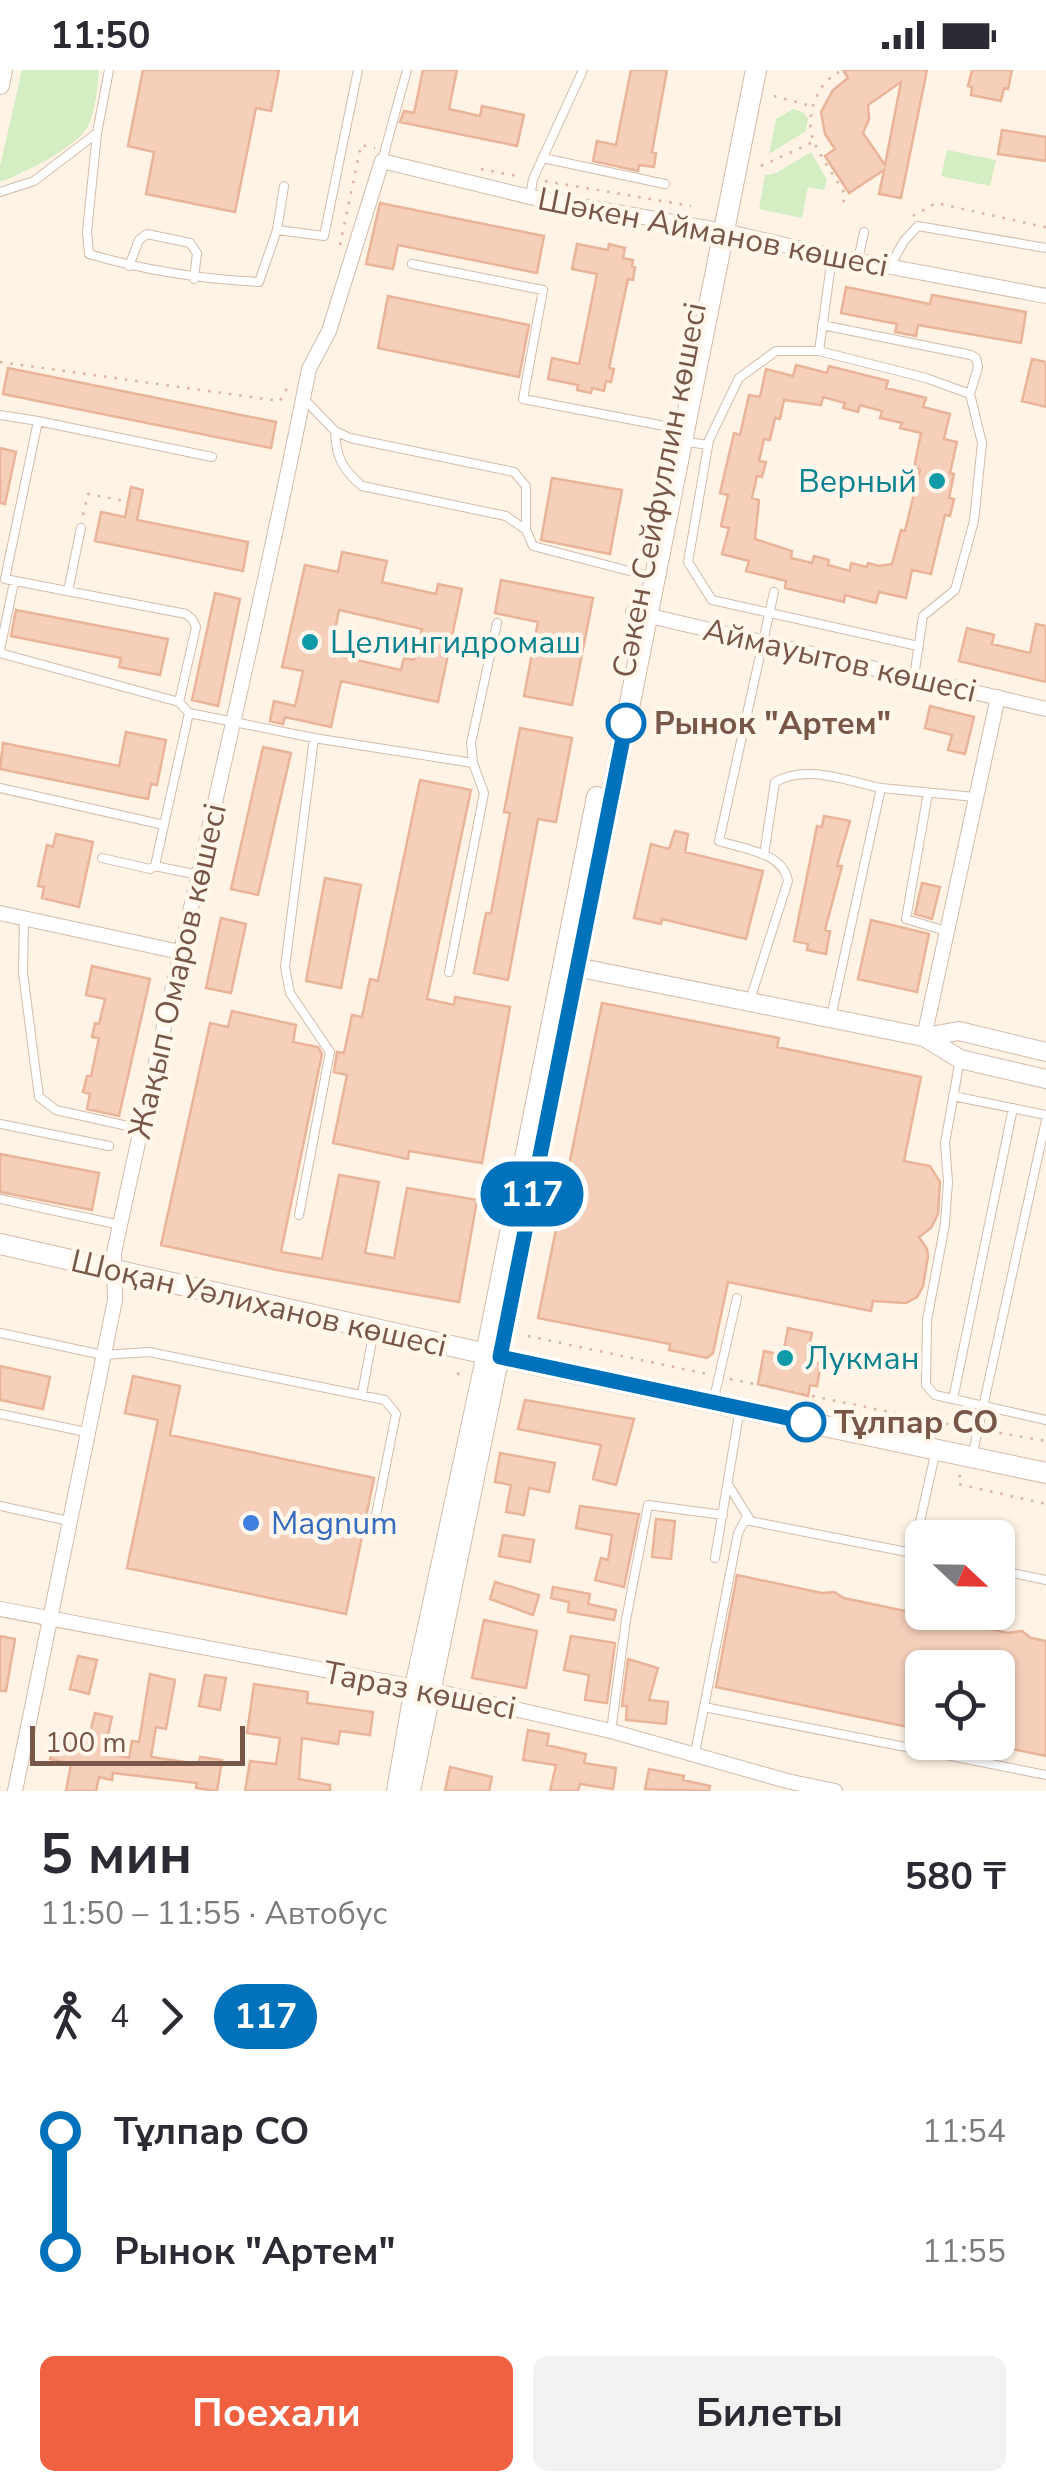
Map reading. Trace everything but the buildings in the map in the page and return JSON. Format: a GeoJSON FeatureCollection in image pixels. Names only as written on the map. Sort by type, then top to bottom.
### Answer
{"type":"FeatureCollection","features":[{"type":"Feature","properties":{"kind":"main road","name":"Сәкен Сейфуллин көшесі"},"geometry":{"type":"LineString","coordinates":[[718,230],[742,70]]}},
{"type":"Feature","properties":{"kind":"main road","name":"Сәкен Сейфуллин көшесі"},"geometry":{"type":"LineString","coordinates":[[640,614],[641,574],[756,70]]}},
{"type":"Feature","properties":{"kind":"main road","name":"Сәкен Сейфуллин көшесі"},"geometry":{"type":"LineString","coordinates":[[494,1359],[673,436]]}},
{"type":"Feature","properties":{"kind":"main road","name":"Шоқан Уәлиханов көшесі"},"geometry":{"type":"LineString","coordinates":[[0,1244],[375,1328],[494,1359],[1046,1473]]}},
{"type":"Feature","properties":{"kind":"street"},"geometry":{"type":"LineString","coordinates":[[0,85],[3,70]]}},
{"type":"Feature","properties":{"kind":"street","name":"Шәкен Айманов көшесі"},"geometry":{"type":"LineString","coordinates":[[382,160],[530,196],[1046,296]]}},
{"type":"Feature","properties":{"kind":"street","name":"Жақып Омаров көшесі"},"geometry":{"type":"LineString","coordinates":[[15,1791],[115,1300],[120,1225],[236,722],[309,369],[329,332],[382,160]]}},
{"type":"Feature","properties":{"kind":"street","name":"Аймауытов көшесі"},"geometry":{"type":"LineString","coordinates":[[640,614],[1046,709]]}},
{"type":"Feature","properties":{"kind":"street"},"geometry":{"type":"LineString","coordinates":[[924,1036],[998,696]]}},
{"type":"Feature","properties":{"kind":"street"},"geometry":{"type":"LineString","coordinates":[[0,912],[180,952]]}},
{"type":"Feature","properties":{"kind":"street"},"geometry":{"type":"LineString","coordinates":[[570,966],[924,1036],[959,1032],[1046,1052]]}},
{"type":"Feature","properties":{"kind":"street"},"geometry":{"type":"LineString","coordinates":[[924,1036],[960,1060],[1046,1079]]}},
{"type":"Feature","properties":{"kind":"street","name":"Сәкен Сейфуллин көшесі"},"geometry":{"type":"LineString","coordinates":[[396,1791],[494,1359]]}},
{"type":"Feature","properties":{"kind":"street","name":"Тараз көшесі"},"geometry":{"type":"LineString","coordinates":[[0,1609],[422,1688],[611,1731],[786,1786],[832,1791]]}},
{"type":"Feature","properties":{"kind":"street","name":"Сәкен Сейфуллин көшесі"},"geometry":{"type":"LineString","coordinates":[[411,1791],[422,1688]]}},
{"type":"Feature","properties":{"kind":"lane"},"geometry":{"type":"LineString","coordinates":[[110,70],[98,133],[87,232],[90,254],[194,279],[259,282],[277,230],[284,186]]}},
{"type":"Feature","properties":{"kind":"lane"},"geometry":{"type":"LineString","coordinates":[[277,230],[324,236],[358,70]]}},
{"type":"Feature","properties":{"kind":"lane"},"geometry":{"type":"LineString","coordinates":[[382,160],[408,70]]}},
{"type":"Feature","properties":{"kind":"lane"},"geometry":{"type":"LineString","coordinates":[[530,196],[533,180],[583,70]]}},
{"type":"Feature","properties":{"kind":"lane"},"geometry":{"type":"LineString","coordinates":[[0,192],[34,181],[98,133]]}},
{"type":"Feature","properties":{"kind":"lane"},"geometry":{"type":"LineString","coordinates":[[544,158],[665,184]]}},
{"type":"Feature","properties":{"kind":"lane"},"geometry":{"type":"LineString","coordinates":[[890,266],[918,226],[1044,248]]}},
{"type":"Feature","properties":{"kind":"lane"},"geometry":{"type":"LineString","coordinates":[[858,260],[864,232]]}},
{"type":"Feature","properties":{"kind":"lane"},"geometry":{"type":"LineString","coordinates":[[129,266],[139,240],[147,234],[190,244],[197,253],[194,279]]}},
{"type":"Feature","properties":{"kind":"lane"},"geometry":{"type":"LineString","coordinates":[[818,351],[833,256]]}},
{"type":"Feature","properties":{"kind":"lane"},"geometry":{"type":"LineString","coordinates":[[412,264],[543,290],[524,399],[708,445]]}},
{"type":"Feature","properties":{"kind":"lane"},"geometry":{"type":"LineString","coordinates":[[822,325],[976,358],[978,367],[970,394],[982,444],[974,521],[954,590],[923,616],[914,677]]}},
{"type":"Feature","properties":{"kind":"lane"},"geometry":{"type":"LineString","coordinates":[[918,646],[712,600],[688,562],[708,445],[739,378],[776,351],[818,351],[926,378],[970,394]]}},
{"type":"Feature","properties":{"kind":"lane"},"geometry":{"type":"LineString","coordinates":[[303,398],[335,431],[350,438],[514,472],[526,486],[526,530],[533,546],[641,574]]}},
{"type":"Feature","properties":{"kind":"lane"},"geometry":{"type":"LineString","coordinates":[[0,415],[212,457]]}},
{"type":"Feature","properties":{"kind":"lane"},"geometry":{"type":"LineString","coordinates":[[38,421],[6,579],[186,614],[196,627],[180,702]]}},
{"type":"Feature","properties":{"kind":"lane"},"geometry":{"type":"LineString","coordinates":[[335,431],[336,456],[362,486],[506,516],[526,530]]}},
{"type":"Feature","properties":{"kind":"lane"},"geometry":{"type":"LineString","coordinates":[[68,591],[81,528]]}},
{"type":"Feature","properties":{"kind":"lane"},"geometry":{"type":"LineString","coordinates":[[14,582],[0,651],[180,702],[189,713],[473,763]]}},
{"type":"Feature","properties":{"kind":"lane"},"geometry":{"type":"LineString","coordinates":[[750,1000],[788,881],[786,869],[775,859],[719,841],[774,592]]}},
{"type":"Feature","properties":{"kind":"lane"},"geometry":{"type":"LineString","coordinates":[[449,972],[484,793],[470,743],[498,623]]}},
{"type":"Feature","properties":{"kind":"lane"},"geometry":{"type":"LineString","coordinates":[[156,866],[189,713]]}},
{"type":"Feature","properties":{"kind":"lane"},"geometry":{"type":"LineString","coordinates":[[299,1214],[330,1052],[290,993],[285,968],[314,738]]}},
{"type":"Feature","properties":{"kind":"lane"},"geometry":{"type":"LineString","coordinates":[[764,856],[775,782],[789,774],[804,772],[881,788],[976,798]]}},
{"type":"Feature","properties":{"kind":"lane"},"geometry":{"type":"LineString","coordinates":[[0,788],[164,824]]}},
{"type":"Feature","properties":{"kind":"lane"},"geometry":{"type":"LineString","coordinates":[[830,1017],[881,788]]}},
{"type":"Feature","properties":{"kind":"lane"},"geometry":{"type":"LineString","coordinates":[[928,793],[906,919],[946,931]]}},
{"type":"Feature","properties":{"kind":"lane"},"geometry":{"type":"LineString","coordinates":[[102,858],[198,875]]}},
{"type":"Feature","properties":{"kind":"lane"},"geometry":{"type":"LineString","coordinates":[[24,917],[23,973],[39,1097],[56,1110],[141,1128]]}},
{"type":"Feature","properties":{"kind":"lane"},"geometry":{"type":"LineString","coordinates":[[960,1060],[945,1143],[945,1224],[927,1320],[926,1385],[934,1395],[1046,1420]]}},
{"type":"Feature","properties":{"kind":"lane"},"geometry":{"type":"LineString","coordinates":[[953,1096],[1046,1118],[972,1458]]}},
{"type":"Feature","properties":{"kind":"lane"},"geometry":{"type":"LineString","coordinates":[[952,1399],[1013,1108]]}},
{"type":"Feature","properties":{"kind":"lane"},"geometry":{"type":"LineString","coordinates":[[0,1124],[108,1146]]}},
{"type":"Feature","properties":{"kind":"lane"},"geometry":{"type":"LineString","coordinates":[[0,1199],[120,1225]]}},
{"type":"Feature","properties":{"kind":"lane"},"geometry":{"type":"LineString","coordinates":[[713,1403],[737,1298]]}},
{"type":"Feature","properties":{"kind":"lane"},"geometry":{"type":"LineString","coordinates":[[362,1394],[375,1328]]}},
{"type":"Feature","properties":{"kind":"lane"},"geometry":{"type":"LineString","coordinates":[[0,1333],[103,1356],[149,1352],[386,1400],[396,1414],[374,1520]]}},
{"type":"Feature","properties":{"kind":"lane"},"geometry":{"type":"LineString","coordinates":[[715,1558],[740,1408]]}},
{"type":"Feature","properties":{"kind":"lane"},"geometry":{"type":"LineString","coordinates":[[0,1414],[86,1432]]}},
{"type":"Feature","properties":{"kind":"lane"},"geometry":{"type":"LineString","coordinates":[[924,1520],[936,1450]]}},
{"type":"Feature","properties":{"kind":"lane"},"geometry":{"type":"LineString","coordinates":[[728,1484],[750,1520]]}},
{"type":"Feature","properties":{"kind":"lane"},"geometry":{"type":"LineString","coordinates":[[611,1731],[626,1620],[648,1505],[724,1514]]}},
{"type":"Feature","properties":{"kind":"lane"},"geometry":{"type":"LineString","coordinates":[[0,1506],[70,1521]]}},
{"type":"Feature","properties":{"kind":"lane"},"geometry":{"type":"LineString","coordinates":[[694,1754],[738,1533],[745,1520],[905,1551]]}},
{"type":"Feature","properties":{"kind":"lane"},"geometry":{"type":"LineString","coordinates":[[1015,1574],[1046,1580]]}},
{"type":"Feature","properties":{"kind":"lane"},"geometry":{"type":"LineString","coordinates":[[704,1707],[1046,1775]]}},
{"type":"Feature","properties":{"kind":"path"},"geometry":{"type":"LineString","coordinates":[[825,70],[829,77]]}},
{"type":"Feature","properties":{"kind":"path"},"geometry":{"type":"LineString","coordinates":[[839,72],[829,77],[812,106],[813,142],[845,194],[842,209]]}},
{"type":"Feature","properties":{"kind":"path"},"geometry":{"type":"LineString","coordinates":[[774,96],[812,106]]}},
{"type":"Feature","properties":{"kind":"path"},"geometry":{"type":"LineString","coordinates":[[761,166],[813,142]]}},
{"type":"Feature","properties":{"kind":"path"},"geometry":{"type":"LineString","coordinates":[[904,227],[915,214],[936,203],[1045,227],[1044,248]]}},
{"type":"Feature","properties":{"kind":"path"},"geometry":{"type":"LineString","coordinates":[[81,528],[88,494],[124,501]]}},
{"type":"Feature","properties":{"kind":"path"},"geometry":{"type":"LineString","coordinates":[[528,1336],[1046,1442]]}},
{"type":"Feature","properties":{"kind":"path"},"geometry":{"type":"LineString","coordinates":[[458,1376],[460,1367]]}},
{"type":"Feature","properties":{"kind":"path"},"geometry":{"type":"LineString","coordinates":[[958,1484],[1046,1504]]}},
{"type":"Feature","properties":{"kind":"green space"},"geometry":{"type":"Polygon","coordinates":[[[22,70],[99,70],[94,106],[88,126],[62,151],[0,182],[0,166],[22,70]]]}},
{"type":"Feature","properties":{"kind":"green space"},"geometry":{"type":"Polygon","coordinates":[[[793,109],[808,119],[806,131],[769,154],[776,119],[793,109]]]}},
{"type":"Feature","properties":{"kind":"green space"},"geometry":{"type":"Polygon","coordinates":[[[947,150],[996,160],[990,186],[941,176],[947,150]]]}},
{"type":"Feature","properties":{"kind":"green space"},"geometry":{"type":"Polygon","coordinates":[[[811,152],[827,180],[824,190],[808,187],[802,218],[759,209],[765,175],[776,173],[811,152]]]}},
{"type":"Feature","properties":{"kind":"bus line","name":"117"},"geometry":{"type":"LineString","coordinates":[[626,723],[500,1357],[806,1422]]}},
{"type":"Feature","properties":{"kind":"place","name":"Верный"},"geometry":{"type":"Point","coordinates":[937,481]}},
{"type":"Feature","properties":{"kind":"place","name":"Целингидромаш"},"geometry":{"type":"Point","coordinates":[310,642]}},
{"type":"Feature","properties":{"kind":"place","name":"Рынок \"Артем\""},"geometry":{"type":"Point","coordinates":[626,723]}},
{"type":"Feature","properties":{"kind":"place","name":"Лукман"},"geometry":{"type":"Point","coordinates":[785,1358]}},
{"type":"Feature","properties":{"kind":"place","name":"Тұлпар СО"},"geometry":{"type":"Point","coordinates":[806,1422]}},
{"type":"Feature","properties":{"kind":"place","name":"Magnum"},"geometry":{"type":"Point","coordinates":[251,1523]}}]}
